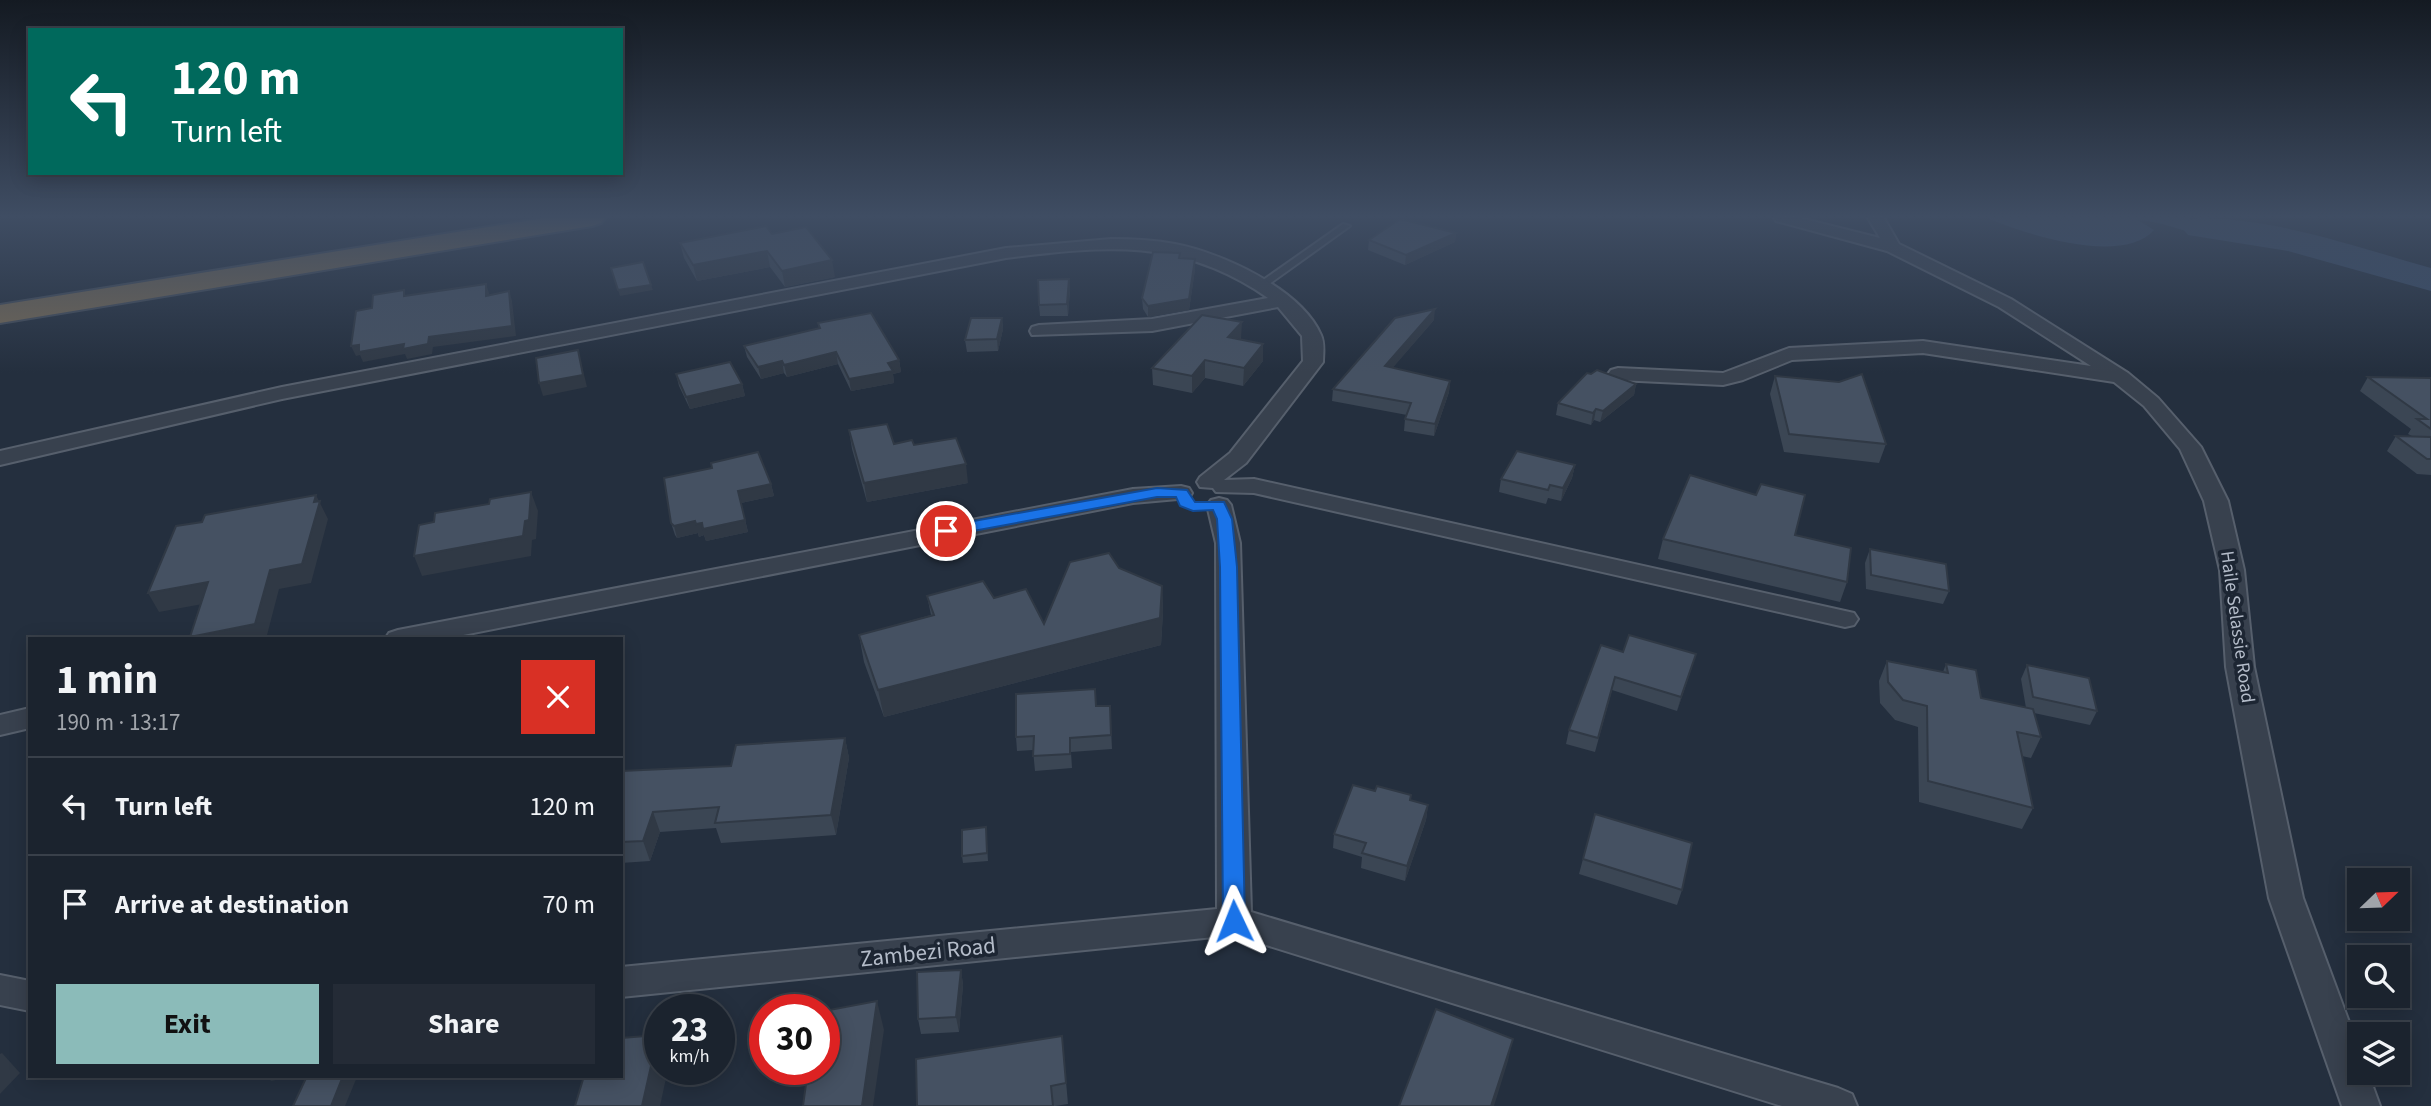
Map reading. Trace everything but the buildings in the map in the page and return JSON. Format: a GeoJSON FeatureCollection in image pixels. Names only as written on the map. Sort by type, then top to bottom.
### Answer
{"type":"FeatureCollection","features":[{"type":"Feature","properties":{"kind":"highway"},"geometry":{"type":"LineString","coordinates":[[0,300],[193,270]]}},
{"type":"Feature","properties":{"kind":"highway"},"geometry":{"type":"LineString","coordinates":[[0,314],[274,270]]}},
{"type":"Feature","properties":{"kind":"street"},"geometry":{"type":"LineString","coordinates":[[0,458],[282,393],[920,270]]}},
{"type":"Feature","properties":{"kind":"street"},"geometry":{"type":"LineString","coordinates":[[1236,270],[1283,301],[1312,336],[1313,362],[1238,458],[1217,491],[1224,519],[1228,555],[1234,921],[1838,1106]]}},
{"type":"Feature","properties":{"kind":"street","name":"Haile Selassie Road"},"geometry":{"type":"LineString","coordinates":[[1938,270],[2005,303],[2121,377],[2151,402],[2190,447],[2216,501],[2232,570],[2240,667],[2286,898],[2361,1106]]}},
{"type":"Feature","properties":{"kind":"street"},"geometry":{"type":"LineString","coordinates":[[1039,331],[1152,325],[1283,301]]}},
{"type":"Feature","properties":{"kind":"street"},"geometry":{"type":"LineString","coordinates":[[1618,374],[1723,379],[1789,354],[1923,347],[2121,377]]}},
{"type":"Feature","properties":{"kind":"street"},"geometry":{"type":"LineString","coordinates":[[408,637],[1120,498],[1181,493],[1186,503],[1193,506],[1217,491],[1254,486],[1844,619]]}},
{"type":"Feature","properties":{"kind":"street"},"geometry":{"type":"LineString","coordinates":[[0,725],[28,718]]}},
{"type":"Feature","properties":{"kind":"street","name":"Zambezi Road"},"geometry":{"type":"LineString","coordinates":[[623,982],[1234,921]]}},
{"type":"Feature","properties":{"kind":"street"},"geometry":{"type":"LineString","coordinates":[[0,990],[28,996]]}},
{"type":"Feature","properties":{"kind":"lane"},"geometry":{"type":"LineString","coordinates":[[1262,285],[1284,270]]}},
{"type":"Feature","properties":{"kind":"waterway"},"geometry":{"type":"LineString","coordinates":[[2395,270],[2431,280]]}},
{"type":"Feature","properties":{"kind":"route"},"geometry":{"type":"LineString","coordinates":[[946,531],[1157,493],[1181,493],[1186,503],[1201,508],[1219,505],[1228,543],[1234,921]]}}]}
